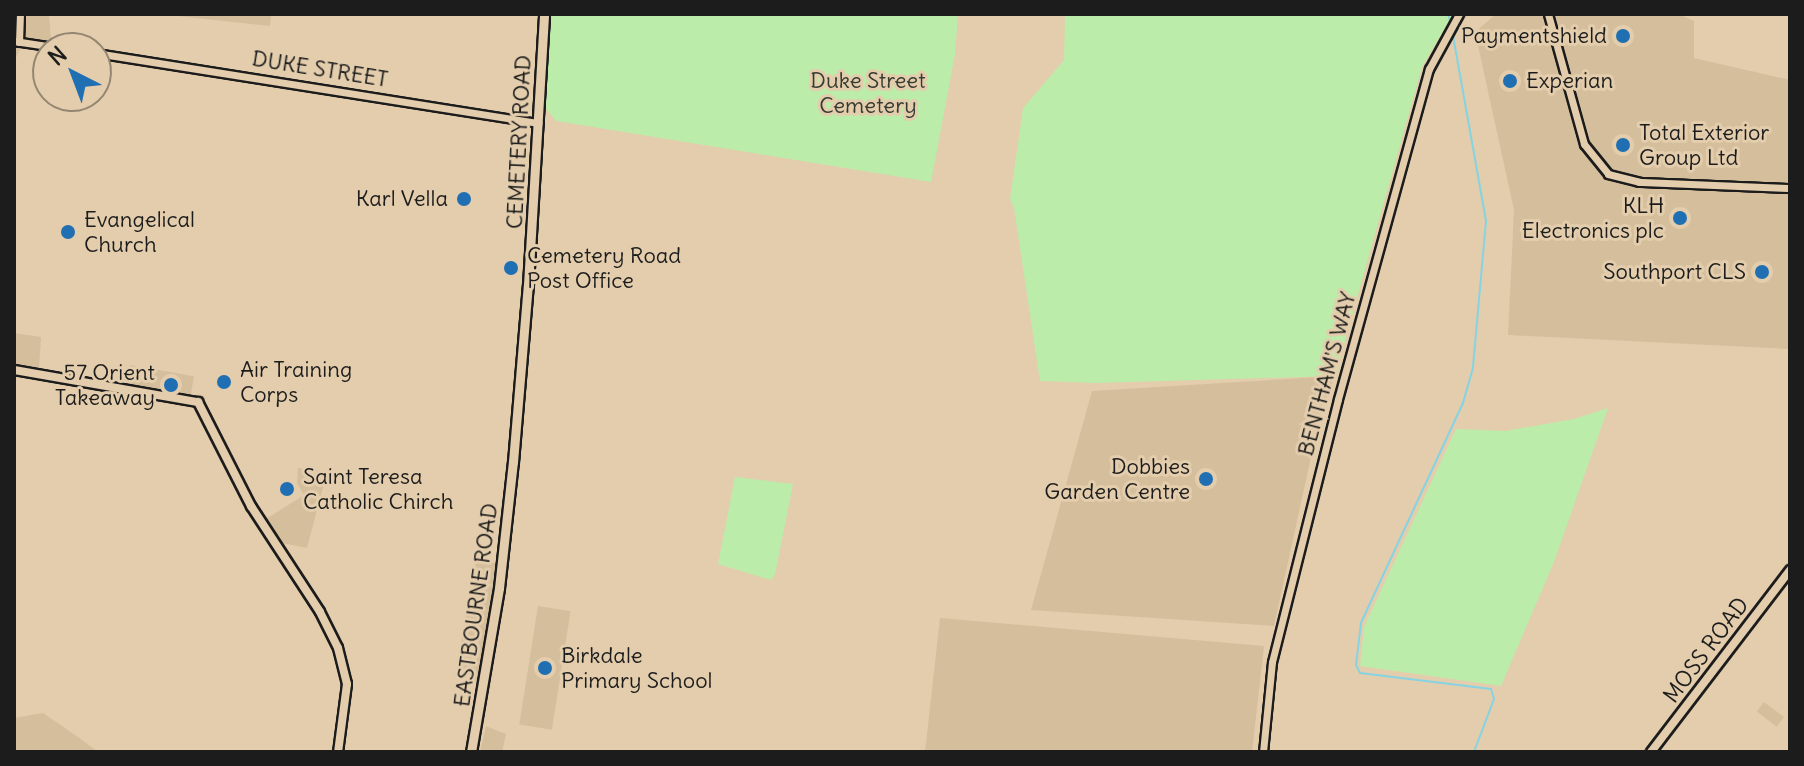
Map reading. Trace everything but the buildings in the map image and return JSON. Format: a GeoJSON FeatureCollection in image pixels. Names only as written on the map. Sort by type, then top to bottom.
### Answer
{"type":"FeatureCollection","features":[{"type":"Feature","properties":{"kind":"main road","name":"CEMETERY ROAD"},"geometry":{"type":"LineString","coordinates":[[513,462],[539,123],[544,14]]}},
{"type":"Feature","properties":{"kind":"main road"},"geometry":{"type":"LineString","coordinates":[[14,370],[161,399],[198,402],[251,506],[320,612],[338,648],[347,684],[338,752]]}},
{"type":"Feature","properties":{"kind":"main road","name":"EASTBOURNE ROAD"},"geometry":{"type":"LineString","coordinates":[[471,752],[499,588],[513,462]]}},
{"type":"Feature","properties":{"kind":"main road","name":"MOSS ROAD"},"geometry":{"type":"LineString","coordinates":[[1651,752],[1790,570]]}},
{"type":"Feature","properties":{"kind":"street"},"geometry":{"type":"LineString","coordinates":[[16,41],[20,14]]}},
{"type":"Feature","properties":{"kind":"street"},"geometry":{"type":"LineString","coordinates":[[1548,14],[1584,144],[1608,174],[1639,182],[1790,188]]}},
{"type":"Feature","properties":{"kind":"street","name":"BENTHAM'S WAY"},"geometry":{"type":"LineString","coordinates":[[1263,752],[1272,662],[1338,399],[1429,69],[1456,18]]}},
{"type":"Feature","properties":{"kind":"street","name":"DUKE STREET"},"geometry":{"type":"LineString","coordinates":[[112,56],[539,123]]}},
{"type":"Feature","properties":{"kind":"shaded area"},"geometry":{"type":"Polygon","coordinates":[[[14,14],[49,14],[50,32],[32,32],[32,43],[22,45],[14,62],[14,14]]]}},
{"type":"Feature","properties":{"kind":"shaded area"},"geometry":{"type":"Polygon","coordinates":[[[159,14],[271,14],[270,26],[159,14]]]}},
{"type":"Feature","properties":{"kind":"shaded area"},"geometry":{"type":"Polygon","coordinates":[[[1496,14],[1678,14],[1694,21],[1694,58],[1790,80],[1790,349],[1508,335],[1514,210],[1475,32],[1496,14]]]}},
{"type":"Feature","properties":{"kind":"shaded area"},"geometry":{"type":"Polygon","coordinates":[[[14,333],[41,337],[39,369],[17,366],[14,384],[14,333]]]}},
{"type":"Feature","properties":{"kind":"shaded area"},"geometry":{"type":"Polygon","coordinates":[[[130,365],[194,376],[191,396],[127,385],[130,365]]]}},
{"type":"Feature","properties":{"kind":"shaded area"},"geometry":{"type":"Polygon","coordinates":[[[1335,376],[1322,407],[1274,626],[1031,610],[1092,391],[1335,376]]]}},
{"type":"Feature","properties":{"kind":"shaded area"},"geometry":{"type":"Polygon","coordinates":[[[298,468],[327,472],[307,548],[282,543],[266,519],[304,495],[297,483],[298,468]]]}},
{"type":"Feature","properties":{"kind":"shaded area"},"geometry":{"type":"Polygon","coordinates":[[[476,559],[495,563],[497,584],[480,684],[455,677],[476,559]]]}},
{"type":"Feature","properties":{"kind":"shaded area","name":"Birkdale Primary School"},"geometry":{"type":"Polygon","coordinates":[[[538,606],[571,611],[552,730],[519,725],[538,606]]]}},
{"type":"Feature","properties":{"kind":"shaded area"},"geometry":{"type":"Polygon","coordinates":[[[940,618],[1264,646],[1252,752],[925,752],[940,618]]]}},
{"type":"Feature","properties":{"kind":"shaded area"},"geometry":{"type":"Polygon","coordinates":[[[1764,702],[1784,717],[1777,727],[1757,712],[1764,702]]]}},
{"type":"Feature","properties":{"kind":"shaded area"},"geometry":{"type":"Polygon","coordinates":[[[43,713],[98,752],[14,752],[14,718],[43,713]]]}},
{"type":"Feature","properties":{"kind":"shaded area"},"geometry":{"type":"Polygon","coordinates":[[[486,726],[506,734],[502,752],[480,752],[486,726]]]}},
{"type":"Feature","properties":{"kind":"green space","name":"Duke Street Cemetery"},"geometry":{"type":"Polygon","coordinates":[[[550,14],[958,14],[955,54],[931,182],[556,121],[544,106],[550,14]]]}},
{"type":"Feature","properties":{"kind":"green space"},"geometry":{"type":"Polygon","coordinates":[[[1065,14],[1453,14],[1422,67],[1335,376],[1097,383],[1040,381],[1014,208],[1010,199],[1023,108],[1064,60],[1065,14]]]}},
{"type":"Feature","properties":{"kind":"green space"},"geometry":{"type":"Polygon","coordinates":[[[1608,408],[1554,562],[1501,686],[1360,666],[1364,627],[1456,429],[1505,431],[1574,419],[1608,408]]]}},
{"type":"Feature","properties":{"kind":"green space"},"geometry":{"type":"Polygon","coordinates":[[[735,477],[793,484],[775,574],[771,580],[718,564],[735,477]]]}},
{"type":"Feature","properties":{"kind":"waterway"},"geometry":{"type":"LineString","coordinates":[[1448,14],[1451,24]]}},
{"type":"Feature","properties":{"kind":"waterway"},"geometry":{"type":"LineString","coordinates":[[1452,30],[1486,221],[1473,368],[1463,403],[1361,623],[1356,665],[1360,673],[1491,689],[1494,699],[1474,752]]}},
{"type":"Feature","properties":{"kind":"place","name":"Paymentshield"},"geometry":{"type":"Point","coordinates":[1623,36]}},
{"type":"Feature","properties":{"kind":"place","name":"Experian"},"geometry":{"type":"Point","coordinates":[1510,81]}},
{"type":"Feature","properties":{"kind":"place","name":"Total Exterior Group Ltd"},"geometry":{"type":"Point","coordinates":[1623,145]}},
{"type":"Feature","properties":{"kind":"place","name":"Karl Vella"},"geometry":{"type":"Point","coordinates":[464,199]}},
{"type":"Feature","properties":{"kind":"place","name":"KLH Electronics plc"},"geometry":{"type":"Point","coordinates":[1680,218]}},
{"type":"Feature","properties":{"kind":"place","name":"Evangelical Church"},"geometry":{"type":"Point","coordinates":[68,232]}},
{"type":"Feature","properties":{"kind":"place","name":"Cemetery Road Post Office"},"geometry":{"type":"Point","coordinates":[511,268]}},
{"type":"Feature","properties":{"kind":"place","name":"Southport CLS"},"geometry":{"type":"Point","coordinates":[1762,272]}},
{"type":"Feature","properties":{"kind":"place","name":"Air Training Corps"},"geometry":{"type":"Point","coordinates":[224,382]}},
{"type":"Feature","properties":{"kind":"place","name":"57 Orient Takeaway"},"geometry":{"type":"Point","coordinates":[171,385]}},
{"type":"Feature","properties":{"kind":"place","name":"Dobbies Garden Centre"},"geometry":{"type":"Point","coordinates":[1206,479]}},
{"type":"Feature","properties":{"kind":"place","name":"Saint Teresa Catholic Chirch"},"geometry":{"type":"Point","coordinates":[287,489]}},
{"type":"Feature","properties":{"kind":"place","name":"Birkdale Primary School"},"geometry":{"type":"Point","coordinates":[545,668]}}]}
